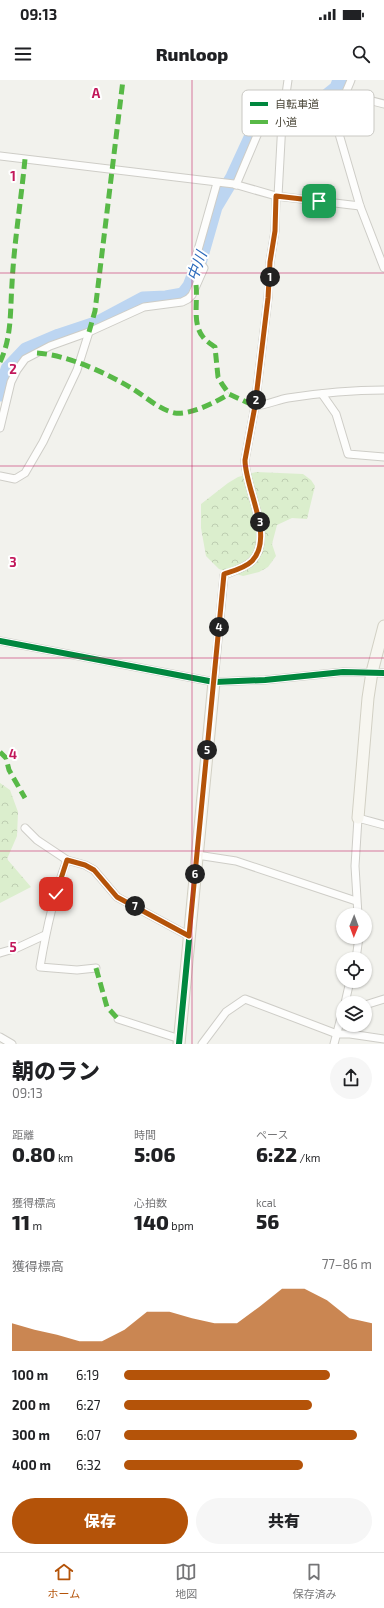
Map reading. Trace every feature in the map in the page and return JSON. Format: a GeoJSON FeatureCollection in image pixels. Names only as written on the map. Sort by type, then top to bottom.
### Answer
{"type":"FeatureCollection","features":[{"type":"Feature","properties":{"kind":"street"},"geometry":{"type":"LineString","coordinates":[[287,90],[288,80]]}},
{"type":"Feature","properties":{"kind":"street"},"geometry":{"type":"LineString","coordinates":[[347,90],[351,80]]}},
{"type":"Feature","properties":{"kind":"street"},"geometry":{"type":"LineString","coordinates":[[374,101],[384,104]]}},
{"type":"Feature","properties":{"kind":"street"},"geometry":{"type":"LineString","coordinates":[[235,184],[257,136]]}},
{"type":"Feature","properties":{"kind":"street"},"geometry":{"type":"LineString","coordinates":[[118,1019],[180,1042],[224,574],[245,566],[252,561],[258,551],[260,523],[245,469],[245,460],[255,406],[268,298],[270,262],[275,231],[281,136]]}},
{"type":"Feature","properties":{"kind":"street"},"geometry":{"type":"LineString","coordinates":[[340,136],[360,206],[384,268]]}},
{"type":"Feature","properties":{"kind":"street"},"geometry":{"type":"LineString","coordinates":[[0,156],[235,184],[277,196],[360,206]]}},
{"type":"Feature","properties":{"kind":"street"},"geometry":{"type":"LineString","coordinates":[[0,428],[11,382],[25,359],[50,346],[89,332],[144,307],[182,302],[192,295],[204,268],[196,257],[217,183]]}},
{"type":"Feature","properties":{"kind":"street"},"geometry":{"type":"LineString","coordinates":[[0,476],[15,480],[25,473],[61,406],[77,370],[89,332]]}},
{"type":"Feature","properties":{"kind":"street"},"geometry":{"type":"LineString","coordinates":[[255,406],[262,406],[287,398],[354,390],[384,390]]}},
{"type":"Feature","properties":{"kind":"street"},"geometry":{"type":"LineString","coordinates":[[322,394],[336,414],[348,454],[384,457]]}},
{"type":"Feature","properties":{"kind":"street"},"geometry":{"type":"LineString","coordinates":[[357,908],[355,866],[368,698],[372,672],[384,626]]}},
{"type":"Feature","properties":{"kind":"street"},"geometry":{"type":"LineString","coordinates":[[0,640],[214,682],[264,680],[343,672],[384,673]]}},
{"type":"Feature","properties":{"kind":"street"},"geometry":{"type":"LineString","coordinates":[[358,818],[384,825]]}},
{"type":"Feature","properties":{"kind":"street"},"geometry":{"type":"LineString","coordinates":[[25,828],[37,840],[67,860],[85,865],[94,870],[117,897],[189,936]]}},
{"type":"Feature","properties":{"kind":"street"},"geometry":{"type":"LineString","coordinates":[[197,855],[236,861],[356,901]]}},
{"type":"Feature","properties":{"kind":"street"},"geometry":{"type":"LineString","coordinates":[[67,860],[45,935],[40,967],[77,970],[96,968]]}},
{"type":"Feature","properties":{"kind":"street"},"geometry":{"type":"LineString","coordinates":[[0,953],[17,948],[45,935]]}},
{"type":"Feature","properties":{"kind":"street"},"geometry":{"type":"LineString","coordinates":[[202,1044],[226,1012],[245,999],[337,1034],[350,1034],[384,1039]]}},
{"type":"Feature","properties":{"kind":"street"},"geometry":{"type":"LineString","coordinates":[[372,1003],[384,1000]]}},
{"type":"Feature","properties":{"kind":"street"},"geometry":{"type":"LineString","coordinates":[[334,1044],[337,1034]]}},
{"type":"Feature","properties":{"kind":"street"},"geometry":{"type":"LineString","coordinates":[[0,1037],[12,1044]]}},
{"type":"Feature","properties":{"kind":"green space"},"geometry":{"type":"Polygon","coordinates":[[[256,472],[303,474],[311,480],[315,486],[307,519],[292,518],[277,525],[272,544],[276,556],[268,567],[259,572],[243,576],[219,569],[206,556],[201,528],[201,504],[238,477],[256,472]]]}},
{"type":"Feature","properties":{"kind":"green space"},"geometry":{"type":"Polygon","coordinates":[[[0,783],[10,790],[18,812],[17,836],[7,859],[31,887],[0,903],[0,783]]]}},
{"type":"Feature","properties":{"kind":"waterway","name":"中川"},"geometry":{"type":"LineString","coordinates":[[334,90],[337,88],[340,80]]}},
{"type":"Feature","properties":{"kind":"waterway","name":"中川"},"geometry":{"type":"LineString","coordinates":[[0,394],[8,369],[26,350],[59,336],[98,323],[143,299],[166,298],[183,295],[190,286],[199,263],[215,207],[233,177],[252,136]]}},
{"type":"Feature","properties":{"kind":"marked path"},"geometry":{"type":"LineString","coordinates":[[89,332],[95,311],[123,80]]}},
{"type":"Feature","properties":{"kind":"marked path"},"geometry":{"type":"LineString","coordinates":[[0,362],[9,333],[14,253],[25,159]]}},
{"type":"Feature","properties":{"kind":"marked path"},"geometry":{"type":"LineString","coordinates":[[196,285],[196,319],[203,337],[215,347],[218,377],[229,394],[255,406]]}},
{"type":"Feature","properties":{"kind":"marked path"},"geometry":{"type":"LineString","coordinates":[[37,353],[61,357],[99,371],[133,389],[159,406],[175,413],[196,410],[229,394]]}},
{"type":"Feature","properties":{"kind":"marked path"},"geometry":{"type":"LineString","coordinates":[[0,752],[6,758],[9,770],[25,798]]}},
{"type":"Feature","properties":{"kind":"marked path"},"geometry":{"type":"LineString","coordinates":[[96,968],[107,1007],[118,1019]]}},
{"type":"Feature","properties":{"kind":"cycle path"},"geometry":{"type":"LineString","coordinates":[[179,1044],[224,575],[252,561],[258,551],[261,539],[260,526],[246,472],[245,460],[255,406],[268,298],[270,262],[275,231],[276,196]]}},
{"type":"Feature","properties":{"kind":"cycle path"},"geometry":{"type":"LineString","coordinates":[[0,641],[214,682],[265,680],[343,672],[384,673]]}},
{"type":"Feature","properties":{"kind":"route"},"geometry":{"type":"LineString","coordinates":[[56,894],[67,860],[85,865],[94,870],[117,897],[189,936],[224,574],[245,566],[252,561],[258,551],[260,537],[260,523],[245,469],[245,460],[255,406],[268,298],[270,262],[275,231],[276,196],[319,201]]}}]}
